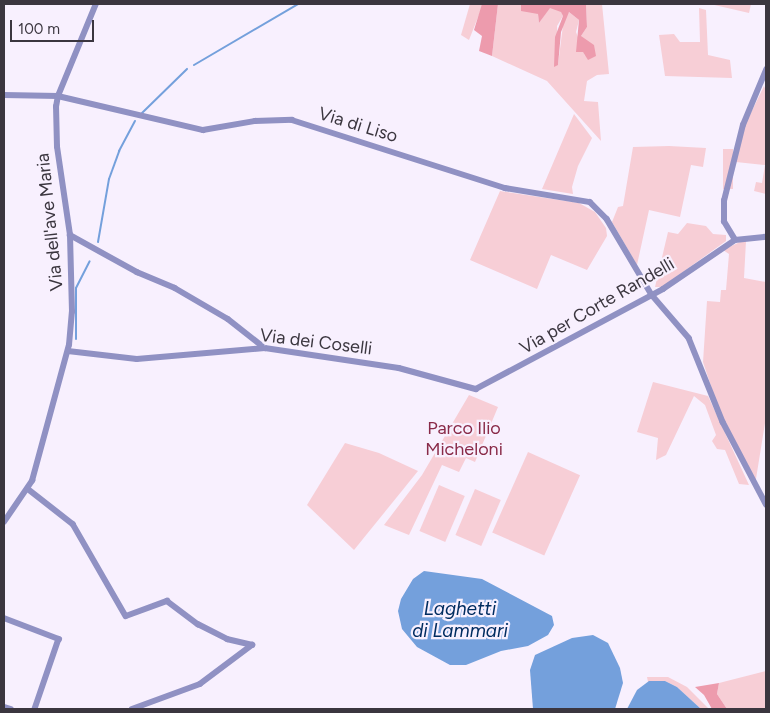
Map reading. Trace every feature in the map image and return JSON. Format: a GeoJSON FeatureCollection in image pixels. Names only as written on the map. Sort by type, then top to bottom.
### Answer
{"type":"FeatureCollection","features":[{"type":"Feature","properties":{"kind":"street","name":"Via dell'ave Maria"},"geometry":{"type":"LineString","coordinates":[[4,522],[28,489],[68,351],[72,312],[70,235],[57,147],[58,96],[96,4]]}},
{"type":"Feature","properties":{"kind":"street"},"geometry":{"type":"LineString","coordinates":[[735,240],[724,222],[724,201],[742,125],[766,70]]}},
{"type":"Feature","properties":{"kind":"street","name":"Via di Liso"},"geometry":{"type":"LineString","coordinates":[[4,96],[58,96],[202,130],[255,121],[292,120],[505,188],[590,202],[607,219],[652,295],[689,338],[698,355],[723,422],[766,504]]}},
{"type":"Feature","properties":{"kind":"street"},"geometry":{"type":"LineString","coordinates":[[70,235],[137,272],[175,288],[228,319],[265,348]]}},
{"type":"Feature","properties":{"kind":"street","name":"Via per Corte Randelli"},"geometry":{"type":"LineString","coordinates":[[468,389],[482,387],[652,295],[735,240],[766,237]]}},
{"type":"Feature","properties":{"kind":"street","name":"Via dei Coselli"},"geometry":{"type":"LineString","coordinates":[[68,351],[130,359],[265,348],[399,368],[468,389]]}},
{"type":"Feature","properties":{"kind":"street"},"geometry":{"type":"LineString","coordinates":[[28,489],[73,524],[126,616],[167,601],[198,624],[227,639],[252,645],[200,684],[132,709]]}},
{"type":"Feature","properties":{"kind":"street"},"geometry":{"type":"LineString","coordinates":[[4,618],[59,639],[35,709]]}},
{"type":"Feature","properties":{"kind":"street"},"geometry":{"type":"LineString","coordinates":[[4,707],[11,709]]}},
{"type":"Feature","properties":{"kind":"green space"},"geometry":{"type":"Polygon","coordinates":[[[470,4],[482,4],[482,7],[469,40],[461,35],[470,4]]]}},
{"type":"Feature","properties":{"kind":"green space"},"geometry":{"type":"Polygon","coordinates":[[[498,4],[521,4],[521,11],[535,11],[538,14],[539,23],[550,7],[561,11],[563,16],[557,26],[558,65],[564,17],[569,12],[579,20],[576,32],[585,56],[581,36],[587,27],[586,4],[602,4],[609,74],[597,75],[587,81],[584,101],[598,102],[601,141],[547,81],[492,56],[498,4]]]}},
{"type":"Feature","properties":{"kind":"green space"},"geometry":{"type":"Polygon","coordinates":[[[710,4],[751,4],[749,13],[710,4]]]}},
{"type":"Feature","properties":{"kind":"green space"},"geometry":{"type":"Polygon","coordinates":[[[699,8],[706,10],[708,55],[730,60],[732,78],[665,76],[659,35],[674,34],[680,42],[700,42],[699,8]]]}},
{"type":"Feature","properties":{"kind":"green space"},"geometry":{"type":"Polygon","coordinates":[[[764,86],[766,91],[766,194],[754,191],[756,182],[762,183],[765,165],[736,162],[745,125],[764,86]]]}},
{"type":"Feature","properties":{"kind":"green space"},"geometry":{"type":"Polygon","coordinates":[[[574,114],[592,138],[578,166],[572,187],[573,194],[542,189],[574,114]]]}},
{"type":"Feature","properties":{"kind":"green space"},"geometry":{"type":"Polygon","coordinates":[[[633,147],[706,148],[703,167],[691,165],[680,217],[649,210],[637,265],[612,222],[618,207],[623,206],[633,147]]]}},
{"type":"Feature","properties":{"kind":"green space"},"geometry":{"type":"Polygon","coordinates":[[[723,149],[733,149],[733,189],[723,189],[723,149]]]}},
{"type":"Feature","properties":{"kind":"green space"},"geometry":{"type":"Polygon","coordinates":[[[500,191],[579,203],[595,212],[606,228],[607,236],[587,270],[551,255],[537,289],[470,260],[500,191]]]}},
{"type":"Feature","properties":{"kind":"green space"},"geometry":{"type":"Polygon","coordinates":[[[687,223],[706,226],[713,234],[726,235],[726,241],[662,287],[655,287],[668,232],[678,234],[687,223]]]}},
{"type":"Feature","properties":{"kind":"green space"},"geometry":{"type":"Polygon","coordinates":[[[746,241],[744,278],[766,282],[766,417],[755,485],[722,419],[703,362],[707,301],[720,302],[721,290],[726,290],[729,254],[723,250],[746,241]]]}},
{"type":"Feature","properties":{"kind":"green space"},"geometry":{"type":"Polygon","coordinates":[[[653,382],[708,396],[749,485],[739,484],[725,450],[717,449],[712,441],[716,435],[705,405],[694,396],[666,455],[656,460],[658,438],[637,432],[653,382]]]}},
{"type":"Feature","properties":{"kind":"green space","name":"Parco Ilio Micheloni"},"geometry":{"type":"Polygon","coordinates":[[[469,395],[498,407],[475,462],[466,458],[459,472],[442,465],[409,535],[384,525],[422,475],[469,395]]]}},
{"type":"Feature","properties":{"kind":"green space"},"geometry":{"type":"Polygon","coordinates":[[[345,443],[379,453],[418,471],[354,550],[307,505],[345,443]]]}},
{"type":"Feature","properties":{"kind":"green space"},"geometry":{"type":"Polygon","coordinates":[[[528,452],[580,475],[544,556],[492,532],[528,452]]]}},
{"type":"Feature","properties":{"kind":"green space"},"geometry":{"type":"Polygon","coordinates":[[[439,485],[465,496],[445,542],[419,531],[439,485]]]}},
{"type":"Feature","properties":{"kind":"green space"},"geometry":{"type":"Polygon","coordinates":[[[475,489],[501,500],[481,546],[455,535],[475,489]]]}},
{"type":"Feature","properties":{"kind":"green space"},"geometry":{"type":"Polygon","coordinates":[[[766,671],[766,709],[727,709],[717,694],[719,683],[766,671]]]}},
{"type":"Feature","properties":{"kind":"green space"},"geometry":{"type":"Polygon","coordinates":[[[647,677],[668,677],[687,687],[709,709],[701,709],[677,687],[665,681],[648,682],[647,677]]]}},
{"type":"Feature","properties":{"kind":"shaded area"},"geometry":{"type":"Polygon","coordinates":[[[482,4],[498,4],[492,56],[479,51],[482,36],[474,30],[482,4]]]}},
{"type":"Feature","properties":{"kind":"shaded area"},"geometry":{"type":"Polygon","coordinates":[[[521,4],[586,4],[587,27],[581,36],[594,45],[596,56],[588,60],[583,52],[576,52],[579,20],[569,12],[561,32],[558,65],[554,67],[555,37],[563,16],[561,12],[550,8],[539,23],[538,14],[521,11],[521,4]]]}},
{"type":"Feature","properties":{"kind":"shaded area"},"geometry":{"type":"Polygon","coordinates":[[[719,683],[717,694],[727,709],[712,709],[704,695],[695,687],[719,683]]]}},
{"type":"Feature","properties":{"kind":"water","name":"Laghetti di Lammari"},"geometry":{"type":"Polygon","coordinates":[[[424,571],[482,579],[552,616],[554,625],[548,635],[528,646],[501,651],[466,665],[450,665],[417,647],[402,629],[398,611],[401,599],[413,579],[424,571]]]}},
{"type":"Feature","properties":{"kind":"water","name":"Laghetti di Lammari"},"geometry":{"type":"Polygon","coordinates":[[[593,635],[608,643],[620,668],[623,683],[615,709],[533,709],[530,670],[535,655],[572,638],[593,635]]]}},
{"type":"Feature","properties":{"kind":"water"},"geometry":{"type":"Polygon","coordinates":[[[649,681],[665,681],[677,687],[701,709],[627,709],[637,690],[649,681]]]}},
{"type":"Feature","properties":{"kind":"waterway"},"geometry":{"type":"LineString","coordinates":[[194,65],[298,4]]}},
{"type":"Feature","properties":{"kind":"waterway"},"geometry":{"type":"LineString","coordinates":[[142,113],[187,69]]}},
{"type":"Feature","properties":{"kind":"waterway"},"geometry":{"type":"LineString","coordinates":[[98,242],[109,179],[119,151],[135,121]]}},
{"type":"Feature","properties":{"kind":"waterway"},"geometry":{"type":"LineString","coordinates":[[76,339],[76,288],[90,261]]}}]}
